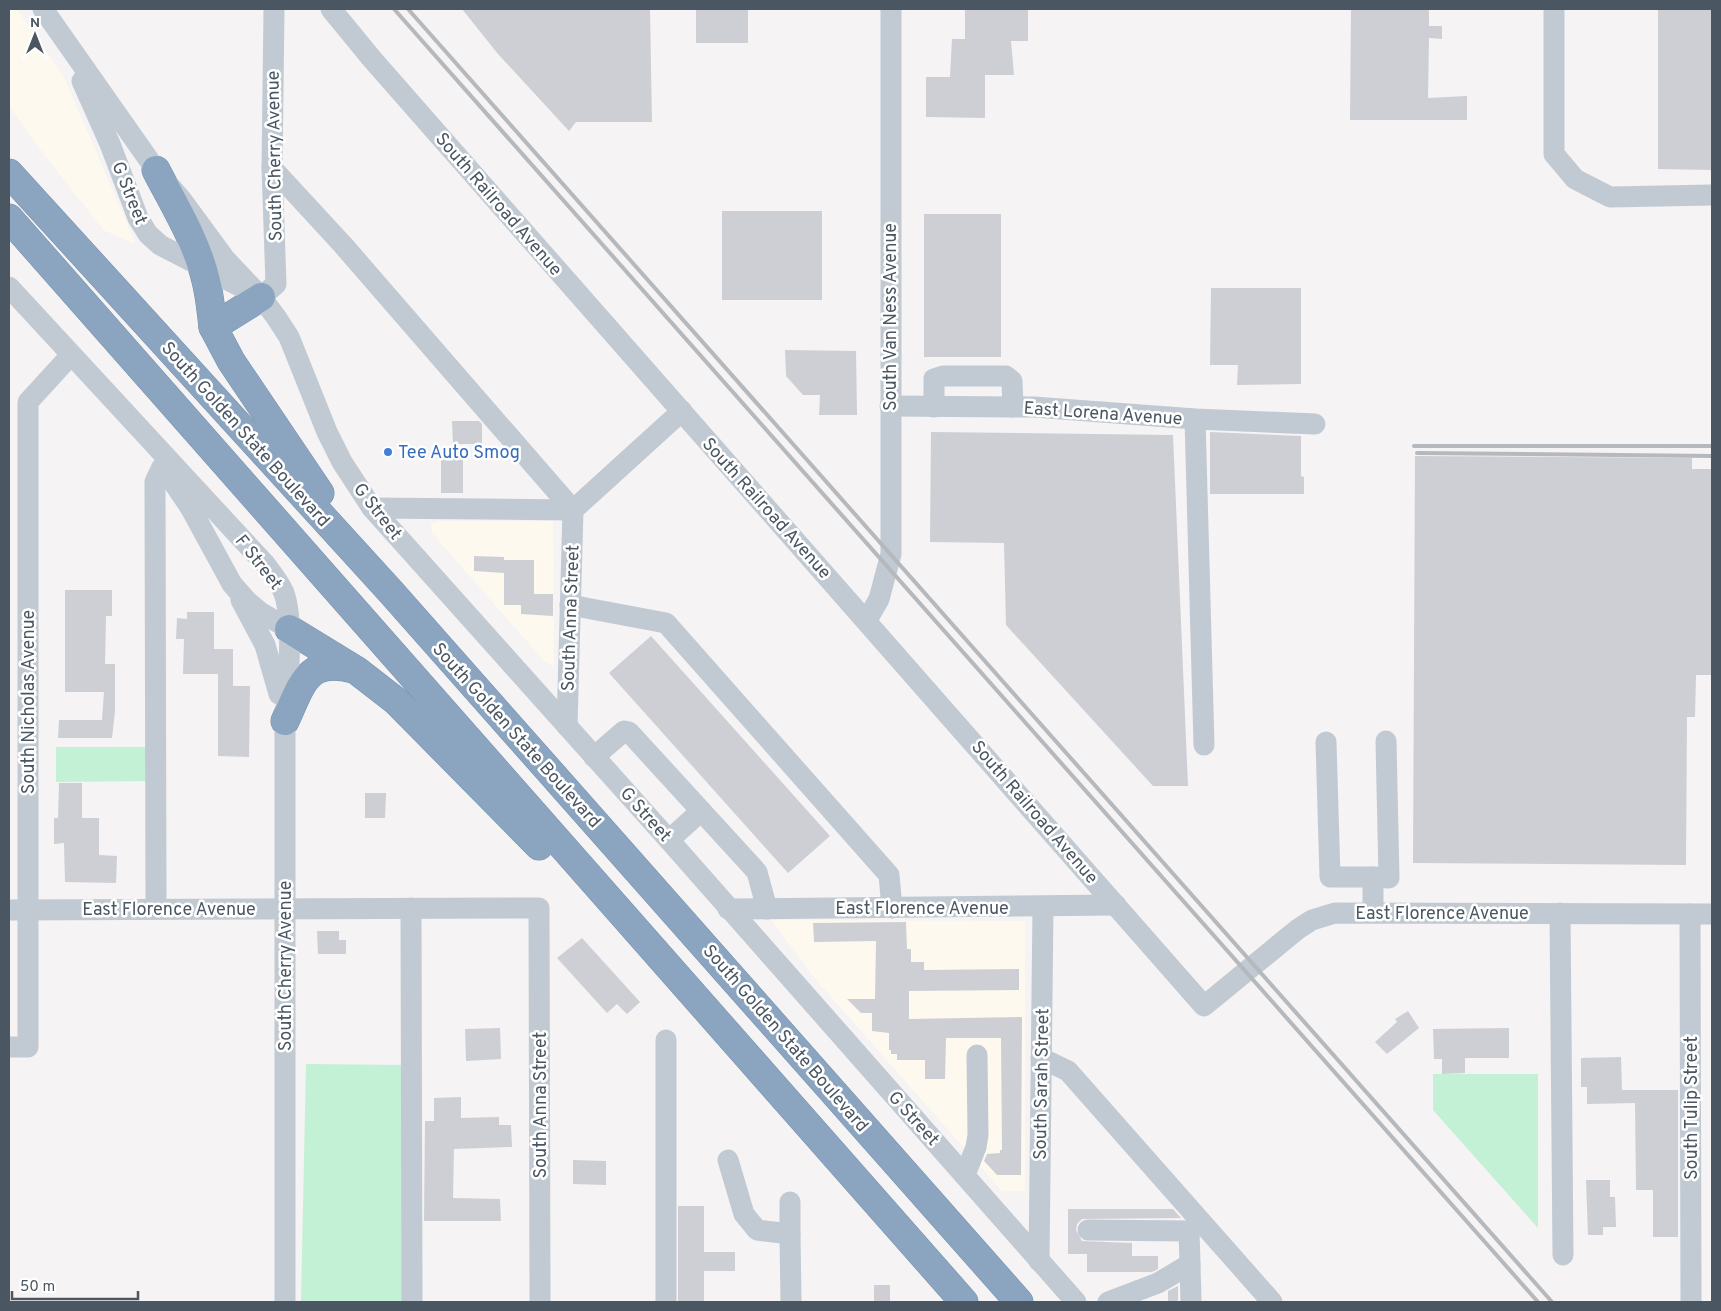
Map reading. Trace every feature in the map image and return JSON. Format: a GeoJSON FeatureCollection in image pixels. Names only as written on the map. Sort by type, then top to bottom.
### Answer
{"type":"FeatureCollection","features":[{"type":"Feature","properties":{"kind":"highway"},"geometry":{"type":"LineString","coordinates":[[156,170],[185,226],[202,266],[213,327],[231,361],[308,476],[391,592]]}},
{"type":"Feature","properties":{"kind":"highway","name":"South Golden State Boulevard"},"geometry":{"type":"LineString","coordinates":[[9,173],[391,592],[1019,1302]]}},
{"type":"Feature","properties":{"kind":"highway","name":"South Golden State Boulevard"},"geometry":{"type":"LineString","coordinates":[[9,218],[964,1302]]}},
{"type":"Feature","properties":{"kind":"highway"},"geometry":{"type":"LineString","coordinates":[[213,327],[261,297]]}},
{"type":"Feature","properties":{"kind":"highway"},"geometry":{"type":"LineString","coordinates":[[288,629],[356,670],[408,713],[751,1061]]}},
{"type":"Feature","properties":{"kind":"highway"},"geometry":{"type":"LineString","coordinates":[[285,721],[302,684],[316,670],[326,665],[335,664],[356,670]]}},
{"type":"Feature","properties":{"kind":"street","name":"G Street"},"geometry":{"type":"LineString","coordinates":[[43,9],[156,170],[182,199],[225,259],[261,297],[289,337],[326,432],[342,462],[372,508],[669,840],[1076,1302]]}},
{"type":"Feature","properties":{"kind":"street","name":"South Cherry Avenue"},"geometry":{"type":"LineString","coordinates":[[261,297],[276,284],[272,168],[274,9]]}},
{"type":"Feature","properties":{"kind":"street","name":"South Railroad Avenue"},"geometry":{"type":"LineString","coordinates":[[331,9],[379,67],[1204,1006]]}},
{"type":"Feature","properties":{"kind":"street","name":"South Van Ness Avenue"},"geometry":{"type":"LineString","coordinates":[[866,620],[879,599],[891,554],[891,9]]}},
{"type":"Feature","properties":{"kind":"street"},"geometry":{"type":"LineString","coordinates":[[1554,9],[1554,154],[1575,179],[1610,196],[1712,195]]}},
{"type":"Feature","properties":{"kind":"street","name":"G Street"},"geometry":{"type":"LineString","coordinates":[[60,32],[110,144],[138,218],[148,234],[160,245],[261,297]]}},
{"type":"Feature","properties":{"kind":"street"},"geometry":{"type":"LineString","coordinates":[[272,168],[343,245],[573,510]]}},
{"type":"Feature","properties":{"kind":"street","name":"F Street"},"geometry":{"type":"LineString","coordinates":[[9,287],[275,578],[287,602],[288,629]]}},
{"type":"Feature","properties":{"kind":"street","name":"South Nicholas Avenue"},"geometry":{"type":"LineString","coordinates":[[9,1047],[28,1047],[18,910],[18,402],[71,355]]}},
{"type":"Feature","properties":{"kind":"street"},"geometry":{"type":"LineString","coordinates":[[934,407],[934,379],[942,376],[1006,376],[1012,381],[1013,407]]}},
{"type":"Feature","properties":{"kind":"street","name":"F Street"},"geometry":{"type":"LineString","coordinates":[[113,400],[190,507],[232,584],[260,612],[288,629]]}},
{"type":"Feature","properties":{"kind":"street","name":"East Lorena Avenue"},"geometry":{"type":"LineString","coordinates":[[890,406],[1013,407],[1195,420],[1315,424]]}},
{"type":"Feature","properties":{"kind":"street"},"geometry":{"type":"LineString","coordinates":[[372,508],[573,510],[682,411]]}},
{"type":"Feature","properties":{"kind":"street"},"geometry":{"type":"LineString","coordinates":[[1195,420],[1204,746]]}},
{"type":"Feature","properties":{"kind":"street"},"geometry":{"type":"LineString","coordinates":[[156,909],[155,482],[162,467]]}},
{"type":"Feature","properties":{"kind":"street","name":"South Anna Street"},"geometry":{"type":"LineString","coordinates":[[567,726],[573,510]]}},
{"type":"Feature","properties":{"kind":"street"},"geometry":{"type":"LineString","coordinates":[[232,584],[265,646],[274,670],[285,721]]}},
{"type":"Feature","properties":{"kind":"street"},"geometry":{"type":"LineString","coordinates":[[570,605],[666,623],[888,874],[892,908]]}},
{"type":"Feature","properties":{"kind":"street","name":"South Cherry Avenue"},"geometry":{"type":"LineString","coordinates":[[285,1302],[285,721],[288,629]]}},
{"type":"Feature","properties":{"kind":"street"},"geometry":{"type":"LineString","coordinates":[[594,757],[624,731],[629,732],[757,872],[767,909]]}},
{"type":"Feature","properties":{"kind":"street"},"geometry":{"type":"LineString","coordinates":[[1326,742],[1330,877],[1389,878],[1386,741]]}},
{"type":"Feature","properties":{"kind":"street"},"geometry":{"type":"LineString","coordinates":[[669,840],[702,811]]}},
{"type":"Feature","properties":{"kind":"street"},"geometry":{"type":"LineString","coordinates":[[1373,877],[1373,912]]}},
{"type":"Feature","properties":{"kind":"street","name":"East Florence Avenue"},"geometry":{"type":"LineString","coordinates":[[728,909],[1116,905]]}},
{"type":"Feature","properties":{"kind":"street","name":"South Sarah Street"},"geometry":{"type":"LineString","coordinates":[[1039,1261],[1043,907]]}},
{"type":"Feature","properties":{"kind":"street"},"geometry":{"type":"LineString","coordinates":[[411,908],[412,1302]]}},
{"type":"Feature","properties":{"kind":"street","name":"South Anna Street"},"geometry":{"type":"LineString","coordinates":[[539,908],[540,1302]]}},
{"type":"Feature","properties":{"kind":"street","name":"East Florence Avenue"},"geometry":{"type":"LineString","coordinates":[[18,910],[539,908]]}},
{"type":"Feature","properties":{"kind":"street","name":"East Florence Avenue"},"geometry":{"type":"LineString","coordinates":[[1204,1006],[1283,940],[1312,920],[1335,913],[1712,914]]}},
{"type":"Feature","properties":{"kind":"street"},"geometry":{"type":"LineString","coordinates":[[1560,913],[1563,1255]]}},
{"type":"Feature","properties":{"kind":"street","name":"South Tulip Street"},"geometry":{"type":"LineString","coordinates":[[1690,914],[1691,1302]]}},
{"type":"Feature","properties":{"kind":"street"},"geometry":{"type":"LineString","coordinates":[[666,1040],[666,1302]]}},
{"type":"Feature","properties":{"kind":"street"},"geometry":{"type":"LineString","coordinates":[[965,1175],[976,1147],[978,1136],[977,1055]]}},
{"type":"Feature","properties":{"kind":"street"},"geometry":{"type":"LineString","coordinates":[[1042,1058],[1068,1071],[1272,1302]]}},
{"type":"Feature","properties":{"kind":"street"},"geometry":{"type":"LineString","coordinates":[[728,1160],[744,1214],[757,1230],[790,1234]]}},
{"type":"Feature","properties":{"kind":"street"},"geometry":{"type":"LineString","coordinates":[[790,1202],[791,1302]]}},
{"type":"Feature","properties":{"kind":"street"},"geometry":{"type":"LineString","coordinates":[[1088,1230],[1189,1231],[1192,1302]]}},
{"type":"Feature","properties":{"kind":"street"},"geometry":{"type":"LineString","coordinates":[[1108,1302],[1130,1298],[1190,1264]]}},
{"type":"Feature","properties":{"kind":"shaded area"},"geometry":{"type":"Polygon","coordinates":[[[9,9],[17,9],[63,75],[136,244],[103,230],[45,156],[9,106],[9,9]]]}},
{"type":"Feature","properties":{"kind":"shaded area"},"geometry":{"type":"Polygon","coordinates":[[[438,521],[553,521],[554,666],[544,661],[432,533],[431,524],[438,521]]]}},
{"type":"Feature","properties":{"kind":"shaded area"},"geometry":{"type":"Polygon","coordinates":[[[771,920],[1025,921],[1025,1191],[1002,1191],[817,981],[771,920]]]}},
{"type":"Feature","properties":{"kind":"green space"},"geometry":{"type":"Polygon","coordinates":[[[56,747],[153,747],[153,781],[56,782],[56,747]]]}},
{"type":"Feature","properties":{"kind":"green space"},"geometry":{"type":"Polygon","coordinates":[[[306,1064],[405,1065],[406,1302],[301,1302],[306,1064]]]}},
{"type":"Feature","properties":{"kind":"green space"},"geometry":{"type":"Polygon","coordinates":[[[1433,1074],[1538,1074],[1538,1228],[1433,1110],[1433,1074]]]}},
{"type":"Feature","properties":{"kind":"building"},"geometry":{"type":"Polygon","coordinates":[[[462,9],[650,9],[652,122],[576,122],[569,131],[498,54],[462,9]]]}},
{"type":"Feature","properties":{"kind":"building"},"geometry":{"type":"Polygon","coordinates":[[[696,9],[748,9],[748,43],[696,43],[696,9]]]}},
{"type":"Feature","properties":{"kind":"building"},"geometry":{"type":"Polygon","coordinates":[[[965,9],[1028,9],[1028,41],[1011,41],[1014,75],[985,75],[985,118],[926,117],[926,77],[950,77],[952,39],[965,39],[965,9]]]}},
{"type":"Feature","properties":{"kind":"building"},"geometry":{"type":"Polygon","coordinates":[[[1351,9],[1429,9],[1429,26],[1442,26],[1442,39],[1429,38],[1428,98],[1467,96],[1467,120],[1350,120],[1351,9]]]}},
{"type":"Feature","properties":{"kind":"building"},"geometry":{"type":"Polygon","coordinates":[[[1658,9],[1712,9],[1712,170],[1658,169],[1658,9]]]}},
{"type":"Feature","properties":{"kind":"building"},"geometry":{"type":"Polygon","coordinates":[[[722,211],[822,211],[822,300],[722,300],[722,211]]]}},
{"type":"Feature","properties":{"kind":"building"},"geometry":{"type":"Polygon","coordinates":[[[924,214],[1001,214],[1001,357],[924,357],[924,214]]]}},
{"type":"Feature","properties":{"kind":"building"},"geometry":{"type":"Polygon","coordinates":[[[1211,288],[1301,288],[1301,384],[1237,385],[1238,365],[1210,365],[1211,288]]]}},
{"type":"Feature","properties":{"kind":"building"},"geometry":{"type":"Polygon","coordinates":[[[785,350],[856,351],[857,415],[819,415],[820,395],[803,395],[786,376],[785,350]]]}},
{"type":"Feature","properties":{"kind":"building"},"geometry":{"type":"Polygon","coordinates":[[[452,421],[479,421],[482,424],[482,444],[453,444],[452,421]]]}},
{"type":"Feature","properties":{"kind":"building"},"geometry":{"type":"Polygon","coordinates":[[[931,432],[1173,435],[1188,786],[1153,786],[1006,625],[1004,543],[930,542],[931,432]]]}},
{"type":"Feature","properties":{"kind":"building"},"geometry":{"type":"Polygon","coordinates":[[[1210,432],[1301,436],[1301,476],[1304,477],[1304,494],[1210,494],[1210,432]]]}},
{"type":"Feature","properties":{"kind":"building"},"geometry":{"type":"Polygon","coordinates":[[[1415,456],[1692,458],[1692,469],[1712,469],[1711,675],[1696,675],[1695,717],[1687,717],[1686,865],[1413,863],[1415,456]]]}},
{"type":"Feature","properties":{"kind":"building"},"geometry":{"type":"Polygon","coordinates":[[[441,459],[463,459],[463,493],[441,493],[441,459]]]}},
{"type":"Feature","properties":{"kind":"building"},"geometry":{"type":"Polygon","coordinates":[[[474,556],[504,557],[504,560],[534,560],[534,594],[553,594],[553,616],[521,614],[521,605],[504,605],[504,573],[474,571],[474,556]]]}},
{"type":"Feature","properties":{"kind":"building"},"geometry":{"type":"Polygon","coordinates":[[[65,590],[112,590],[112,616],[106,616],[105,664],[115,664],[115,711],[112,738],[58,738],[59,720],[102,720],[104,692],[65,692],[65,590]]]}},
{"type":"Feature","properties":{"kind":"building"},"geometry":{"type":"Polygon","coordinates":[[[187,612],[214,612],[214,649],[233,649],[233,686],[250,686],[249,757],[218,756],[218,674],[183,674],[184,639],[176,639],[177,618],[187,619],[187,612]]]}},
{"type":"Feature","properties":{"kind":"building"},"geometry":{"type":"Polygon","coordinates":[[[651,636],[830,836],[788,873],[609,673],[651,636]]]}},
{"type":"Feature","properties":{"kind":"building"},"geometry":{"type":"Polygon","coordinates":[[[59,783],[82,783],[82,818],[99,818],[99,855],[117,856],[116,883],[65,882],[64,843],[54,844],[54,818],[58,818],[59,783]]]}},
{"type":"Feature","properties":{"kind":"building"},"geometry":{"type":"Polygon","coordinates":[[[365,793],[386,793],[385,818],[365,818],[365,793]]]}},
{"type":"Feature","properties":{"kind":"building"},"geometry":{"type":"Polygon","coordinates":[[[906,922],[907,949],[911,949],[911,962],[924,962],[924,970],[1019,969],[1019,990],[909,991],[909,1019],[1022,1017],[1021,1175],[997,1175],[984,1161],[987,1154],[1000,1153],[1000,1150],[1002,1150],[1001,1038],[946,1038],[945,1079],[925,1079],[925,1060],[897,1060],[897,1054],[891,1054],[891,1050],[889,1050],[889,1033],[872,1031],[872,1013],[861,1013],[847,999],[875,999],[876,941],[814,942],[813,923],[906,922]]]}},
{"type":"Feature","properties":{"kind":"building"},"geometry":{"type":"Polygon","coordinates":[[[317,931],[339,931],[339,940],[346,940],[346,954],[318,954],[317,931]]]}},
{"type":"Feature","properties":{"kind":"building"},"geometry":{"type":"Polygon","coordinates":[[[582,938],[640,1002],[627,1014],[617,1004],[607,1013],[557,958],[582,938]]]}},
{"type":"Feature","properties":{"kind":"building"},"geometry":{"type":"Polygon","coordinates":[[[1408,1011],[1419,1028],[1387,1054],[1375,1042],[1397,1022],[1395,1019],[1408,1011]]]}},
{"type":"Feature","properties":{"kind":"building"},"geometry":{"type":"Polygon","coordinates":[[[500,1028],[501,1059],[466,1061],[465,1029],[500,1028]]]}},
{"type":"Feature","properties":{"kind":"building"},"geometry":{"type":"Polygon","coordinates":[[[1509,1028],[1509,1058],[1465,1058],[1465,1073],[1442,1074],[1442,1059],[1434,1059],[1433,1029],[1509,1028]]]}},
{"type":"Feature","properties":{"kind":"building"},"geometry":{"type":"Polygon","coordinates":[[[1621,1057],[1622,1090],[1678,1090],[1678,1237],[1653,1237],[1653,1190],[1636,1190],[1635,1103],[1587,1104],[1587,1087],[1581,1087],[1581,1058],[1621,1057]]]}},
{"type":"Feature","properties":{"kind":"building"},"geometry":{"type":"Polygon","coordinates":[[[461,1097],[461,1118],[499,1117],[499,1125],[511,1125],[512,1147],[454,1149],[453,1198],[500,1199],[501,1221],[424,1221],[425,1121],[434,1121],[434,1098],[461,1097]]]}},
{"type":"Feature","properties":{"kind":"building"},"geometry":{"type":"Polygon","coordinates":[[[573,1160],[606,1161],[606,1185],[573,1184],[573,1160]]]}},
{"type":"Feature","properties":{"kind":"building"},"geometry":{"type":"Polygon","coordinates":[[[1586,1180],[1610,1180],[1610,1197],[1615,1197],[1616,1227],[1603,1227],[1603,1235],[1588,1235],[1586,1180]]]}},
{"type":"Feature","properties":{"kind":"building"},"geometry":{"type":"Polygon","coordinates":[[[678,1206],[704,1206],[704,1252],[735,1252],[735,1271],[704,1271],[704,1302],[678,1302],[678,1206]]]}},
{"type":"Feature","properties":{"kind":"building"},"geometry":{"type":"Polygon","coordinates":[[[1068,1209],[1173,1209],[1181,1218],[1082,1219],[1077,1224],[1076,1230],[1082,1241],[1132,1243],[1132,1256],[1158,1256],[1158,1269],[1152,1272],[1087,1272],[1087,1254],[1068,1254],[1068,1209]]]}},
{"type":"Feature","properties":{"kind":"building"},"geometry":{"type":"Polygon","coordinates":[[[874,1285],[890,1285],[890,1302],[874,1302],[874,1285]]]}},
{"type":"Feature","properties":{"kind":"building"},"geometry":{"type":"Polygon","coordinates":[[[1178,1286],[1178,1302],[1168,1302],[1168,1291],[1178,1286]]]}},
{"type":"Feature","properties":{"kind":"railway"},"geometry":{"type":"LineString","coordinates":[[394,9],[1538,1302]]}},
{"type":"Feature","properties":{"kind":"railway"},"geometry":{"type":"LineString","coordinates":[[408,9],[1552,1302]]}},
{"type":"Feature","properties":{"kind":"railway"},"geometry":{"type":"LineString","coordinates":[[1414,446],[1712,446]]}},
{"type":"Feature","properties":{"kind":"railway"},"geometry":{"type":"LineString","coordinates":[[1417,453],[1712,456]]}},
{"type":"Feature","properties":{"kind":"place","name":"Tee Auto Smog"},"geometry":{"type":"Point","coordinates":[388,452]}}]}
